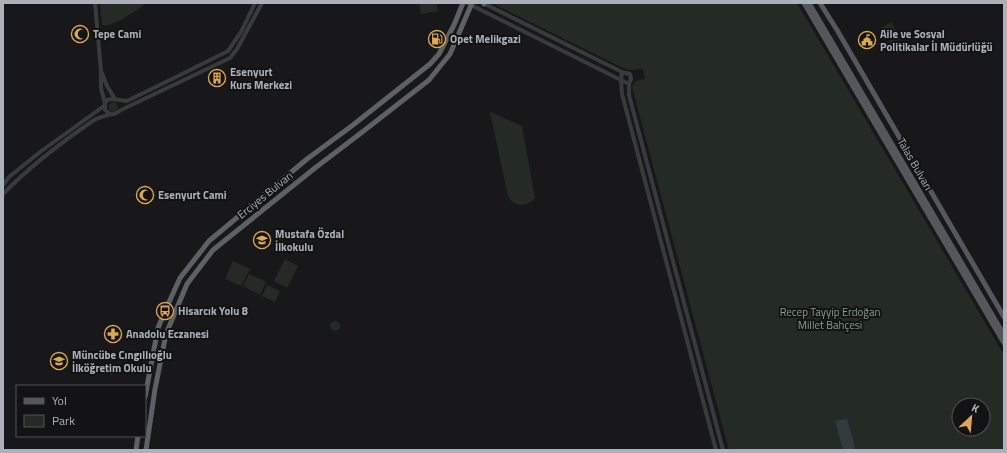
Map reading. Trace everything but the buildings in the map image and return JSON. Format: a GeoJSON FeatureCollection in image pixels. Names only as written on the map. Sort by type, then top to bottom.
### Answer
{"type":"FeatureCollection","features":[{"type":"Feature","properties":{"kind":"highway","name":"Erciyes Bulvarı"},"geometry":{"type":"LineString","coordinates":[[146,392],[158,328],[180,278],[209,241],[307,159],[353,125],[430,64],[439,54],[454,26],[463,3]]}},
{"type":"Feature","properties":{"kind":"highway","name":"Erciyes Bulvarı"},"geometry":{"type":"LineString","coordinates":[[146,450],[163,344],[171,320],[187,284],[219,245],[429,80],[450,54],[470,4]]}},
{"type":"Feature","properties":{"kind":"highway"},"geometry":{"type":"LineString","coordinates":[[136,450],[138,437]]}},
{"type":"Feature","properties":{"kind":"main road"},"geometry":{"type":"LineString","coordinates":[[804,3],[1004,343]]}},
{"type":"Feature","properties":{"kind":"main road","name":"Talas Bulvarı"},"geometry":{"type":"LineString","coordinates":[[809,3],[1004,335]]}},
{"type":"Feature","properties":{"kind":"main road","name":"Talas Bulvarı"},"geometry":{"type":"LineString","coordinates":[[820,3],[1004,317]]}},
{"type":"Feature","properties":{"kind":"street"},"geometry":{"type":"LineString","coordinates":[[95,3],[101,88],[105,110],[110,114]]}},
{"type":"Feature","properties":{"kind":"street"},"geometry":{"type":"LineString","coordinates":[[3,185],[9,177],[40,152],[105,105],[109,99],[128,101],[228,51],[241,32],[255,3]]}},
{"type":"Feature","properties":{"kind":"street"},"geometry":{"type":"LineString","coordinates":[[3,194],[14,182],[44,156],[96,119],[110,114],[116,114],[119,111],[230,58],[237,49],[262,3]]}},
{"type":"Feature","properties":{"kind":"street"},"geometry":{"type":"LineString","coordinates":[[484,3],[622,72],[630,74],[629,94],[723,450]]}},
{"type":"Feature","properties":{"kind":"street"},"geometry":{"type":"LineString","coordinates":[[470,4],[629,84]]}},
{"type":"Feature","properties":{"kind":"street"},"geometry":{"type":"LineString","coordinates":[[101,71],[107,86],[121,105],[119,111]]}},
{"type":"Feature","properties":{"kind":"street"},"geometry":{"type":"LineString","coordinates":[[622,72],[622,94],[716,450]]}},
{"type":"Feature","properties":{"kind":"street"},"geometry":{"type":"LineString","coordinates":[[3,179],[9,177],[14,178],[14,182]]}},
{"type":"Feature","properties":{"kind":"green space"},"geometry":{"type":"Polygon","coordinates":[[[100,3],[147,3],[119,21],[102,25],[100,3]]]}},
{"type":"Feature","properties":{"kind":"green space"},"geometry":{"type":"Polygon","coordinates":[[[419,3],[436,3],[438,11],[421,14],[419,3]]]}},
{"type":"Feature","properties":{"kind":"green space","name":"Recep Tayyip Erdoğan Millet Bahçesi"},"geometry":{"type":"Polygon","coordinates":[[[492,3],[797,3],[1004,355],[1004,450],[729,450],[632,87],[636,81],[645,79],[643,69],[629,70],[492,3]]]}},
{"type":"Feature","properties":{"kind":"green space"},"geometry":{"type":"Polygon","coordinates":[[[891,22],[901,39],[891,44],[881,28],[891,22]]]}},
{"type":"Feature","properties":{"kind":"green space"},"geometry":{"type":"Polygon","coordinates":[[[113,102],[118,107],[113,112],[108,107],[113,102]]]}},
{"type":"Feature","properties":{"kind":"green space"},"geometry":{"type":"Polygon","coordinates":[[[490,112],[522,126],[535,198],[525,205],[517,204],[508,196],[490,112]]]}},
{"type":"Feature","properties":{"kind":"green space"},"geometry":{"type":"Polygon","coordinates":[[[285,259],[298,266],[287,288],[274,281],[285,259]]]}},
{"type":"Feature","properties":{"kind":"green space"},"geometry":{"type":"Polygon","coordinates":[[[233,261],[250,269],[241,286],[225,279],[233,261]]]}},
{"type":"Feature","properties":{"kind":"green space"},"geometry":{"type":"Polygon","coordinates":[[[249,274],[266,282],[260,295],[243,286],[249,274]]]}},
{"type":"Feature","properties":{"kind":"green space"},"geometry":{"type":"Polygon","coordinates":[[[267,285],[280,291],[275,302],[262,296],[267,285]]]}},
{"type":"Feature","properties":{"kind":"green space"},"geometry":{"type":"Polygon","coordinates":[[[333,321],[337,321],[339,322],[339,330],[333,331],[330,328],[330,324],[333,321]]]}},
{"type":"Feature","properties":{"kind":"shaded area"},"geometry":{"type":"Polygon","coordinates":[[[847,419],[855,450],[843,450],[835,421],[847,419]]]}},
{"type":"Feature","properties":{"kind":"place","name":"Tepe Cami"},"geometry":{"type":"Point","coordinates":[80,34]}},
{"type":"Feature","properties":{"kind":"place","name":"Opet Melikgazi"},"geometry":{"type":"Point","coordinates":[437,39]}},
{"type":"Feature","properties":{"kind":"place","name":"Aile ve Sosyal Politikalar İl Müdürlüğü"},"geometry":{"type":"Point","coordinates":[867,40]}},
{"type":"Feature","properties":{"kind":"place","name":"Esenyurt Kurs Merkezi"},"geometry":{"type":"Point","coordinates":[217,78]}},
{"type":"Feature","properties":{"kind":"place","name":"Esenyurt Cami"},"geometry":{"type":"Point","coordinates":[145,195]}},
{"type":"Feature","properties":{"kind":"place","name":"Mustafa Özdal İlkokulu"},"geometry":{"type":"Point","coordinates":[262,240]}},
{"type":"Feature","properties":{"kind":"place","name":"Hisarcık Yolu 8"},"geometry":{"type":"Point","coordinates":[165,311]}},
{"type":"Feature","properties":{"kind":"place","name":"Anadolu Eczanesi"},"geometry":{"type":"Point","coordinates":[113,334]}},
{"type":"Feature","properties":{"kind":"place","name":"Müncübe Cıngıllıoğlu İlköğretim Okulu"},"geometry":{"type":"Point","coordinates":[59,361]}}]}
